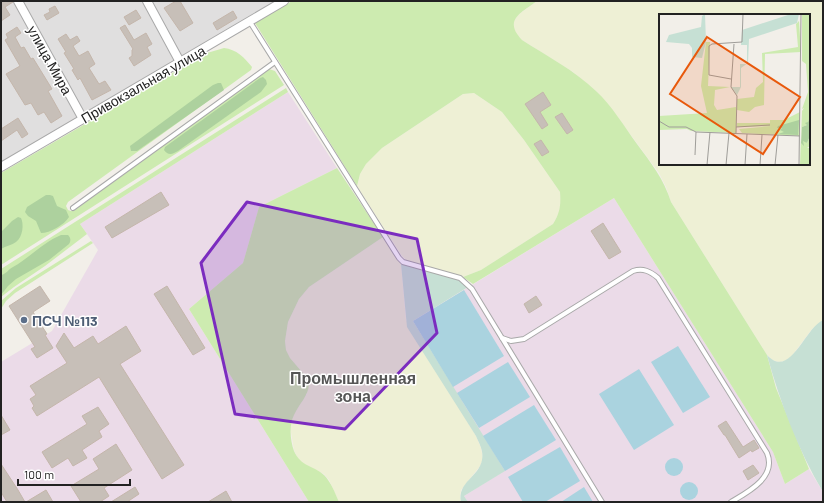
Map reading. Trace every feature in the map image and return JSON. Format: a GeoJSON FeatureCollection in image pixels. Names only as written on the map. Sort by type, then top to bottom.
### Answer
{"type":"FeatureCollection","features":[{"type":"Feature","properties":{"kind":"street","name":"улица Мира"},"geometry":{"type":"LineString","coordinates":[[18,1],[83,120]]}},
{"type":"Feature","properties":{"kind":"street"},"geometry":{"type":"LineString","coordinates":[[147,1],[180,62]]}},
{"type":"Feature","properties":{"kind":"street","name":"Привокзальная улица"},"geometry":{"type":"LineString","coordinates":[[1,167],[284,1]]}},
{"type":"Feature","properties":{"kind":"lane"},"geometry":{"type":"LineString","coordinates":[[250,22],[399,258],[403,262],[460,278],[472,289],[602,502]]}},
{"type":"Feature","properties":{"kind":"lane"},"geometry":{"type":"LineString","coordinates":[[73,208],[275,62]]}},
{"type":"Feature","properties":{"kind":"lane"},"geometry":{"type":"LineString","coordinates":[[502,338],[511,341],[524,339],[633,271],[643,269],[651,272],[658,278],[769,458],[770,466],[764,478],[731,502]]}},
{"type":"Feature","properties":{"kind":"highlighted area"},"geometry":{"type":"Polygon","coordinates":[[[247,202],[417,239],[437,333],[345,429],[235,414],[201,263],[247,202]]]}},
{"type":"Feature","properties":{"kind":"shaded area"},"geometry":{"type":"Polygon","coordinates":[[[1,1],[278,1],[1,164],[1,1]]]}},
{"type":"Feature","properties":{"kind":"shaded area"},"geometry":{"type":"Polygon","coordinates":[[[288,92],[337,168],[259,207],[243,263],[189,309],[309,502],[1,502],[1,362],[52,331],[98,250],[80,224],[288,92]]]}},
{"type":"Feature","properties":{"kind":"shaded area"},"geometry":{"type":"Polygon","coordinates":[[[614,198],[773,452],[785,484],[809,469],[823,492],[823,502],[468,502],[464,496],[504,471],[413,321],[614,198]]]}},
{"type":"Feature","properties":{"kind":"green space"},"geometry":{"type":"Polygon","coordinates":[[[292,1],[537,1],[520,13],[516,18],[514,27],[517,33],[522,40],[588,83],[613,110],[652,165],[665,186],[671,202],[767,355],[776,388],[809,469],[785,484],[773,452],[614,198],[473,284],[463,277],[481,270],[553,224],[560,209],[560,192],[524,140],[502,112],[474,93],[463,94],[382,148],[366,164],[360,174],[357,186],[255,23],[292,1]]]}},
{"type":"Feature","properties":{"kind":"green space"},"geometry":{"type":"Polygon","coordinates":[[[537,1],[823,1],[823,320],[812,329],[791,357],[785,361],[779,362],[772,360],[767,355],[671,202],[659,173],[613,111],[596,91],[573,72],[522,40],[517,35],[513,27],[514,21],[518,15],[537,1]]]}},
{"type":"Feature","properties":{"kind":"green space"},"geometry":{"type":"Polygon","coordinates":[[[224,48],[240,54],[252,67],[251,70],[68,202],[66,206],[68,210],[75,210],[269,69],[275,71],[284,85],[1,265],[1,173],[207,53],[224,48]]]}},
{"type":"Feature","properties":{"kind":"green space"},"geometry":{"type":"Polygon","coordinates":[[[263,77],[267,84],[261,92],[178,151],[171,154],[164,150],[165,147],[263,77]]]}},
{"type":"Feature","properties":{"kind":"green space"},"geometry":{"type":"Polygon","coordinates":[[[221,83],[224,90],[137,151],[131,151],[130,146],[213,85],[221,83]]]}},
{"type":"Feature","properties":{"kind":"green space"},"geometry":{"type":"Polygon","coordinates":[[[286,88],[288,92],[80,224],[87,234],[1,297],[1,269],[286,88]]]}},
{"type":"Feature","properties":{"kind":"green space"},"geometry":{"type":"Polygon","coordinates":[[[474,93],[502,112],[524,140],[560,192],[561,201],[559,213],[553,224],[481,270],[463,277],[406,260],[357,186],[360,174],[366,164],[382,148],[463,94],[474,93]]]}},
{"type":"Feature","properties":{"kind":"green space"},"geometry":{"type":"Polygon","coordinates":[[[337,168],[383,237],[309,287],[299,299],[288,322],[285,341],[286,350],[290,358],[308,379],[309,384],[307,393],[296,410],[291,423],[291,437],[294,451],[300,460],[324,475],[333,488],[339,502],[309,502],[189,309],[243,263],[259,207],[337,168]]]}},
{"type":"Feature","properties":{"kind":"green space"},"geometry":{"type":"Polygon","coordinates":[[[46,195],[53,196],[57,206],[66,210],[69,217],[64,223],[56,228],[48,232],[41,233],[36,221],[25,212],[27,207],[46,195]]]}},
{"type":"Feature","properties":{"kind":"green space"},"geometry":{"type":"Polygon","coordinates":[[[18,217],[21,218],[22,224],[20,237],[14,243],[1,249],[1,232],[18,217]]]}},
{"type":"Feature","properties":{"kind":"green space"},"geometry":{"type":"Polygon","coordinates":[[[61,235],[68,235],[70,237],[69,244],[49,260],[16,279],[1,295],[1,275],[5,274],[11,268],[61,235]]]}},
{"type":"Feature","properties":{"kind":"green space"},"geometry":{"type":"Polygon","coordinates":[[[383,237],[401,264],[406,320],[476,436],[481,448],[483,459],[480,466],[461,490],[461,502],[339,502],[329,480],[324,474],[306,466],[298,459],[294,450],[290,426],[294,414],[307,394],[308,379],[290,358],[286,350],[285,341],[288,322],[299,299],[309,287],[383,237]]]}},
{"type":"Feature","properties":{"kind":"green space"},"geometry":{"type":"Polygon","coordinates":[[[91,241],[93,243],[15,293],[6,301],[1,309],[1,301],[16,288],[91,241]]]}},
{"type":"Feature","properties":{"kind":"green space"},"geometry":{"type":"Polygon","coordinates":[[[401,264],[456,279],[468,287],[413,321],[505,471],[464,496],[468,502],[461,502],[462,489],[480,466],[482,460],[482,450],[476,436],[407,327],[401,264]]]}},
{"type":"Feature","properties":{"kind":"green space"},"geometry":{"type":"Polygon","coordinates":[[[823,320],[823,492],[790,425],[767,355],[775,361],[783,361],[790,357],[816,325],[823,320]]]}},
{"type":"Feature","properties":{"kind":"water"},"geometry":{"type":"Polygon","coordinates":[[[464,290],[504,356],[453,387],[413,321],[464,290]]]}},
{"type":"Feature","properties":{"kind":"water"},"geometry":{"type":"Polygon","coordinates":[[[678,346],[710,397],[683,413],[651,362],[678,346]]]}},
{"type":"Feature","properties":{"kind":"water"},"geometry":{"type":"Polygon","coordinates":[[[508,362],[530,397],[479,428],[457,393],[508,362]]]}},
{"type":"Feature","properties":{"kind":"water"},"geometry":{"type":"Polygon","coordinates":[[[639,369],[674,425],[634,450],[599,394],[639,369]]]}},
{"type":"Feature","properties":{"kind":"water"},"geometry":{"type":"Polygon","coordinates":[[[534,405],[556,440],[505,471],[483,436],[534,405]]]}},
{"type":"Feature","properties":{"kind":"water"},"geometry":{"type":"Polygon","coordinates":[[[560,447],[580,481],[545,502],[523,502],[508,477],[560,447]]]}},
{"type":"Feature","properties":{"kind":"water"},"geometry":{"type":"Polygon","coordinates":[[[670,458],[678,458],[683,463],[681,474],[678,476],[670,476],[665,471],[665,463],[670,458]]]}},
{"type":"Feature","properties":{"kind":"water"},"geometry":{"type":"Polygon","coordinates":[[[685,482],[693,482],[698,487],[696,498],[693,500],[685,500],[680,495],[680,487],[685,482]]]}},
{"type":"Feature","properties":{"kind":"water"},"geometry":{"type":"Polygon","coordinates":[[[584,487],[593,502],[561,502],[584,487]]]}},
{"type":"Feature","properties":{"kind":"building"},"geometry":{"type":"Polygon","coordinates":[[[1,1],[13,2],[5,7],[10,15],[1,21],[1,1]]]}},
{"type":"Feature","properties":{"kind":"building"},"geometry":{"type":"Polygon","coordinates":[[[176,1],[180,1],[193,23],[180,31],[164,8],[176,1]]]}},
{"type":"Feature","properties":{"kind":"building"},"geometry":{"type":"Polygon","coordinates":[[[55,6],[59,13],[47,20],[44,15],[50,12],[49,9],[55,6]]]}},
{"type":"Feature","properties":{"kind":"building"},"geometry":{"type":"Polygon","coordinates":[[[136,10],[141,18],[129,25],[124,17],[136,10]]]}},
{"type":"Feature","properties":{"kind":"building"},"geometry":{"type":"Polygon","coordinates":[[[233,11],[237,18],[217,30],[213,23],[233,11]]]}},
{"type":"Feature","properties":{"kind":"building"},"geometry":{"type":"Polygon","coordinates":[[[125,25],[134,40],[146,33],[152,44],[147,47],[151,55],[134,66],[129,58],[132,56],[133,49],[120,28],[125,25]]]}},
{"type":"Feature","properties":{"kind":"building"},"geometry":{"type":"Polygon","coordinates":[[[17,27],[21,33],[15,37],[21,48],[24,47],[31,59],[33,58],[52,89],[48,91],[62,116],[51,123],[44,112],[38,115],[31,103],[25,105],[6,74],[20,66],[5,40],[8,38],[6,34],[17,27]]]}},
{"type":"Feature","properties":{"kind":"building"},"geometry":{"type":"Polygon","coordinates":[[[66,34],[70,40],[77,36],[80,41],[73,46],[79,56],[88,51],[95,64],[89,68],[99,84],[105,81],[111,90],[92,100],[80,78],[78,80],[72,70],[74,69],[64,53],[66,52],[58,39],[66,34]]]}},
{"type":"Feature","properties":{"kind":"building"},"geometry":{"type":"Polygon","coordinates":[[[543,92],[551,105],[540,112],[548,125],[542,129],[525,104],[543,92]]]}},
{"type":"Feature","properties":{"kind":"building"},"geometry":{"type":"Polygon","coordinates":[[[562,113],[573,130],[567,134],[555,117],[562,113]]]}},
{"type":"Feature","properties":{"kind":"building"},"geometry":{"type":"Polygon","coordinates":[[[18,118],[28,134],[22,138],[17,130],[1,141],[1,129],[18,118]]]}},
{"type":"Feature","properties":{"kind":"building"},"geometry":{"type":"Polygon","coordinates":[[[541,140],[549,152],[542,156],[534,144],[541,140]]]}},
{"type":"Feature","properties":{"kind":"building"},"geometry":{"type":"Polygon","coordinates":[[[161,192],[169,205],[112,238],[105,227],[161,192]]]}},
{"type":"Feature","properties":{"kind":"building"},"geometry":{"type":"Polygon","coordinates":[[[603,223],[621,252],[609,259],[591,231],[603,223]]]}},
{"type":"Feature","properties":{"kind":"building"},"geometry":{"type":"Polygon","coordinates":[[[40,286],[50,301],[33,312],[47,334],[45,335],[53,348],[37,358],[31,349],[35,347],[9,306],[40,286]]]}},
{"type":"Feature","properties":{"kind":"building"},"geometry":{"type":"Polygon","coordinates":[[[167,286],[205,348],[193,355],[154,294],[167,286]]]}},
{"type":"Feature","properties":{"kind":"building"},"geometry":{"type":"Polygon","coordinates":[[[536,296],[542,305],[529,313],[524,304],[536,296]]]}},
{"type":"Feature","properties":{"kind":"building"},"geometry":{"type":"Polygon","coordinates":[[[126,326],[141,351],[120,364],[184,465],[162,479],[99,377],[37,416],[32,408],[34,406],[30,399],[36,395],[30,386],[67,363],[56,346],[64,333],[74,348],[93,336],[98,344],[126,326]]]}},
{"type":"Feature","properties":{"kind":"building"},"geometry":{"type":"Polygon","coordinates":[[[98,407],[109,424],[99,431],[102,437],[82,450],[87,458],[73,466],[68,458],[52,468],[42,452],[87,424],[82,416],[98,407]]]}},
{"type":"Feature","properties":{"kind":"building"},"geometry":{"type":"Polygon","coordinates":[[[1,415],[10,430],[1,435],[1,415]]]}},
{"type":"Feature","properties":{"kind":"building"},"geometry":{"type":"Polygon","coordinates":[[[726,421],[743,447],[754,440],[759,448],[752,452],[751,450],[739,458],[718,426],[726,421]]]}},
{"type":"Feature","properties":{"kind":"building"},"geometry":{"type":"Polygon","coordinates":[[[116,444],[132,470],[104,488],[109,496],[100,502],[81,502],[71,486],[99,469],[93,459],[116,444]]]}},
{"type":"Feature","properties":{"kind":"building"},"geometry":{"type":"Polygon","coordinates":[[[1,464],[25,502],[7,502],[1,492],[1,464]]]}},
{"type":"Feature","properties":{"kind":"building"},"geometry":{"type":"Polygon","coordinates":[[[753,465],[759,473],[748,480],[743,471],[753,465]]]}},
{"type":"Feature","properties":{"kind":"building"},"geometry":{"type":"Polygon","coordinates":[[[135,487],[139,494],[127,502],[111,502],[135,487]]]}},
{"type":"Feature","properties":{"kind":"building"},"geometry":{"type":"Polygon","coordinates":[[[46,490],[53,502],[26,502],[46,490]]]}},
{"type":"Feature","properties":{"kind":"building"},"geometry":{"type":"Polygon","coordinates":[[[226,491],[232,502],[208,502],[226,491]]]}},
{"type":"Feature","properties":{"kind":"place","name":"ПСЧ №113"},"geometry":{"type":"Point","coordinates":[24,320]}},
{"type":"Feature","properties":{"kind":"district","name":"Промышленная зона"},"geometry":{"type":"Point","coordinates":[353,386]}}]}
